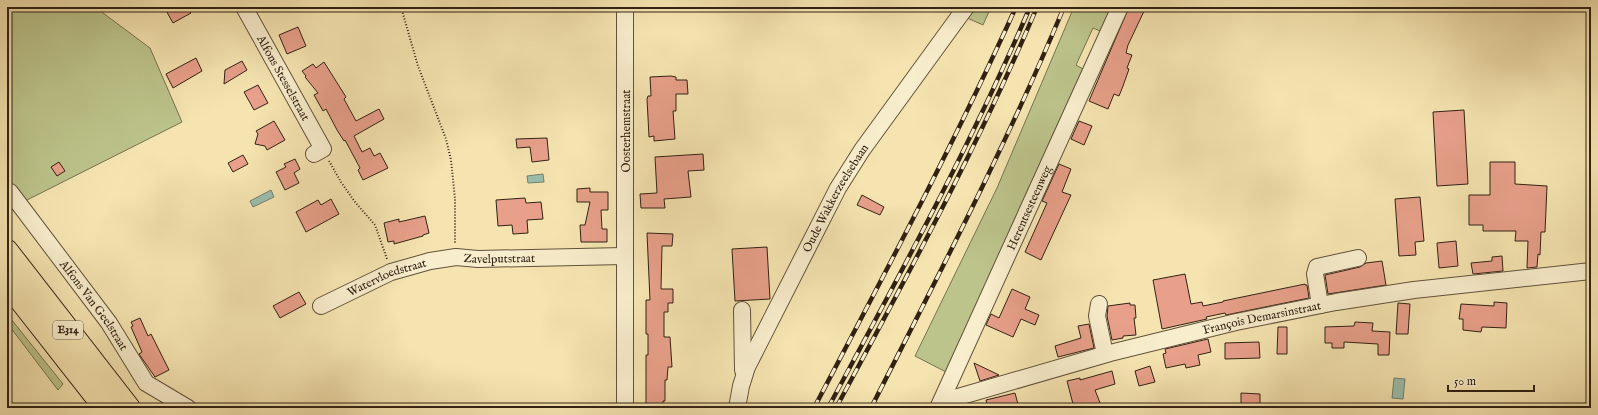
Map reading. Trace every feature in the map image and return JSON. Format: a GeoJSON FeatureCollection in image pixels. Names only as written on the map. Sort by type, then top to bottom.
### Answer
{"type":"FeatureCollection","features":[{"type":"Feature","properties":{"kind":"highway","name":"E314"},"geometry":{"type":"LineString","coordinates":[[7,251],[129,408]]}},
{"type":"Feature","properties":{"kind":"highway","name":"E314"},"geometry":{"type":"LineString","coordinates":[[7,283],[105,408]]}},
{"type":"Feature","properties":{"kind":"street","name":"Alfons Stesselstraat"},"geometry":{"type":"LineString","coordinates":[[244,7],[318,151]]}},
{"type":"Feature","properties":{"kind":"street","name":"Oosterhemstraat"},"geometry":{"type":"LineString","coordinates":[[624,256],[626,155],[625,7]]}},
{"type":"Feature","properties":{"kind":"street","name":"Oude Wakkerzeelsebaan"},"geometry":{"type":"LineString","coordinates":[[737,408],[747,367],[838,188],[862,150],[966,7]]}},
{"type":"Feature","properties":{"kind":"street","name":"Herentsesteenweg"},"geometry":{"type":"LineString","coordinates":[[939,405],[1120,7]]}},
{"type":"Feature","properties":{"kind":"street","name":"Alfons Van Geelstraat"},"geometry":{"type":"LineString","coordinates":[[10,192],[109,323],[146,383],[188,408]]}},
{"type":"Feature","properties":{"kind":"street","name":"Zavelputstraat"},"geometry":{"type":"LineString","coordinates":[[456,256],[478,259],[624,256]]}},
{"type":"Feature","properties":{"kind":"street","name":"Watervloedstraat"},"geometry":{"type":"LineString","coordinates":[[320,306],[391,272],[430,261],[456,256]]}},
{"type":"Feature","properties":{"kind":"street"},"geometry":{"type":"LineString","coordinates":[[624,256],[625,408]]}},
{"type":"Feature","properties":{"kind":"street"},"geometry":{"type":"LineString","coordinates":[[1320,305],[1315,274],[1317,267],[1358,258]]}},
{"type":"Feature","properties":{"kind":"street","name":"François Demarsinstraat"},"geometry":{"type":"LineString","coordinates":[[939,405],[1105,354],[1236,322],[1320,305],[1414,290],[1591,271]]}},
{"type":"Feature","properties":{"kind":"street"},"geometry":{"type":"LineString","coordinates":[[1099,304],[1097,316],[1105,354]]}},
{"type":"Feature","properties":{"kind":"street"},"geometry":{"type":"LineString","coordinates":[[742,310],[743,379]]}},
{"type":"Feature","properties":{"kind":"path","name":"Zavelputstraat"},"geometry":{"type":"LineString","coordinates":[[401,7],[418,66],[446,139],[451,160],[455,199],[456,256]]}},
{"type":"Feature","properties":{"kind":"path"},"geometry":{"type":"LineString","coordinates":[[318,151],[355,202],[375,225],[391,272]]}},
{"type":"Feature","properties":{"kind":"green space"},"geometry":{"type":"Polygon","coordinates":[[[7,7],[95,7],[150,48],[182,122],[27,200],[7,208],[7,7]]]}},
{"type":"Feature","properties":{"kind":"green space"},"geometry":{"type":"Polygon","coordinates":[[[972,7],[991,7],[983,25],[965,17],[972,7]]]}},
{"type":"Feature","properties":{"kind":"green space"},"geometry":{"type":"Polygon","coordinates":[[[1074,7],[1106,7],[1112,10],[1100,31],[1093,28],[1076,65],[1083,69],[946,372],[915,356],[997,188],[1074,7]]]}},
{"type":"Feature","properties":{"kind":"green space"},"geometry":{"type":"Polygon","coordinates":[[[7,314],[63,384],[58,390],[7,323],[7,314]]]}},
{"type":"Feature","properties":{"kind":"shaded area"},"geometry":{"type":"Polygon","coordinates":[[[543,174],[544,182],[528,183],[527,176],[543,174]]]}},
{"type":"Feature","properties":{"kind":"shaded area"},"geometry":{"type":"Polygon","coordinates":[[[271,190],[274,197],[253,207],[250,201],[271,190]]]}},
{"type":"Feature","properties":{"kind":"shaded area"},"geometry":{"type":"Polygon","coordinates":[[[1394,378],[1405,379],[1403,399],[1392,398],[1394,378]]]}},
{"type":"Feature","properties":{"kind":"building"},"geometry":{"type":"Polygon","coordinates":[[[164,7],[187,7],[191,13],[173,23],[164,7]]]}},
{"type":"Feature","properties":{"kind":"building"},"geometry":{"type":"Polygon","coordinates":[[[1129,7],[1146,7],[1128,45],[1126,53],[1132,55],[1123,86],[1119,96],[1114,94],[1108,109],[1089,101],[1129,7]]]}},
{"type":"Feature","properties":{"kind":"building"},"geometry":{"type":"Polygon","coordinates":[[[298,27],[306,46],[287,54],[279,35],[298,27]]]}},
{"type":"Feature","properties":{"kind":"building"},"geometry":{"type":"Polygon","coordinates":[[[196,58],[202,71],[173,88],[166,74],[196,58]]]}},
{"type":"Feature","properties":{"kind":"building"},"geometry":{"type":"Polygon","coordinates":[[[242,61],[247,70],[224,84],[225,70],[242,61]]]}},
{"type":"Feature","properties":{"kind":"building"},"geometry":{"type":"Polygon","coordinates":[[[324,62],[346,97],[344,99],[356,121],[379,109],[384,119],[354,136],[362,152],[370,148],[374,156],[380,153],[388,168],[363,180],[358,170],[360,168],[345,140],[344,141],[337,130],[326,109],[323,111],[314,95],[318,93],[302,71],[313,64],[316,68],[324,62]]]}},
{"type":"Feature","properties":{"kind":"building"},"geometry":{"type":"Polygon","coordinates":[[[650,77],[676,77],[676,80],[687,80],[688,94],[676,94],[676,111],[673,111],[675,139],[654,141],[654,136],[649,137],[647,99],[648,96],[651,96],[650,77]]]}},
{"type":"Feature","properties":{"kind":"building"},"geometry":{"type":"Polygon","coordinates":[[[258,85],[268,103],[254,110],[244,92],[258,85]]]}},
{"type":"Feature","properties":{"kind":"building"},"geometry":{"type":"Polygon","coordinates":[[[1464,110],[1468,184],[1437,186],[1433,112],[1464,110]]]}},
{"type":"Feature","properties":{"kind":"building"},"geometry":{"type":"Polygon","coordinates":[[[274,121],[285,140],[267,150],[265,146],[255,144],[258,134],[256,131],[274,121]]]}},
{"type":"Feature","properties":{"kind":"building"},"geometry":{"type":"Polygon","coordinates":[[[1079,121],[1092,126],[1084,145],[1071,139],[1079,121]]]}},
{"type":"Feature","properties":{"kind":"building"},"geometry":{"type":"Polygon","coordinates":[[[547,138],[549,160],[532,162],[530,147],[517,148],[516,139],[547,138]]]}},
{"type":"Feature","properties":{"kind":"building"},"geometry":{"type":"Polygon","coordinates":[[[703,154],[704,170],[688,171],[691,197],[664,199],[665,208],[641,208],[640,194],[657,193],[655,157],[703,154]]]}},
{"type":"Feature","properties":{"kind":"building"},"geometry":{"type":"Polygon","coordinates":[[[243,155],[248,164],[233,172],[228,163],[243,155]]]}},
{"type":"Feature","properties":{"kind":"building"},"geometry":{"type":"Polygon","coordinates":[[[295,159],[300,169],[294,173],[299,183],[285,190],[276,172],[286,167],[284,164],[295,159]]]}},
{"type":"Feature","properties":{"kind":"building"},"geometry":{"type":"Polygon","coordinates":[[[59,162],[65,171],[57,176],[51,167],[59,162]]]}},
{"type":"Feature","properties":{"kind":"building"},"geometry":{"type":"Polygon","coordinates":[[[1490,162],[1515,162],[1515,184],[1547,186],[1545,232],[1541,232],[1540,255],[1538,254],[1537,267],[1527,268],[1528,241],[1515,241],[1516,231],[1483,231],[1483,225],[1469,225],[1469,195],[1490,195],[1490,162]]]}},
{"type":"Feature","properties":{"kind":"building"},"geometry":{"type":"Polygon","coordinates":[[[1059,164],[1071,169],[1062,192],[1071,195],[1041,260],[1025,252],[1047,203],[1042,201],[1059,164]]]}},
{"type":"Feature","properties":{"kind":"building"},"geometry":{"type":"Polygon","coordinates":[[[590,188],[590,192],[608,192],[608,210],[601,210],[602,229],[607,229],[607,242],[581,242],[580,225],[585,225],[590,202],[577,202],[577,189],[590,188]]]}},
{"type":"Feature","properties":{"kind":"building"},"geometry":{"type":"Polygon","coordinates":[[[862,195],[884,207],[880,215],[857,205],[862,195]]]}},
{"type":"Feature","properties":{"kind":"building"},"geometry":{"type":"Polygon","coordinates":[[[1420,197],[1424,241],[1415,242],[1416,255],[1399,256],[1395,199],[1420,197]]]}},
{"type":"Feature","properties":{"kind":"building"},"geometry":{"type":"Polygon","coordinates":[[[525,198],[526,203],[541,202],[543,219],[527,220],[528,233],[513,234],[512,225],[498,226],[496,200],[525,198]]]}},
{"type":"Feature","properties":{"kind":"building"},"geometry":{"type":"Polygon","coordinates":[[[331,199],[339,214],[306,232],[296,212],[318,200],[321,205],[331,199]]]}},
{"type":"Feature","properties":{"kind":"building"},"geometry":{"type":"Polygon","coordinates":[[[425,216],[429,233],[394,244],[394,241],[388,242],[384,223],[399,219],[399,222],[425,216]]]}},
{"type":"Feature","properties":{"kind":"building"},"geometry":{"type":"Polygon","coordinates":[[[647,233],[673,234],[672,246],[662,246],[661,289],[673,289],[673,303],[668,303],[668,312],[664,312],[664,337],[670,337],[672,367],[668,367],[667,380],[665,380],[665,401],[663,401],[663,408],[646,408],[646,355],[648,355],[648,334],[646,334],[646,300],[650,300],[647,233]]]}},
{"type":"Feature","properties":{"kind":"building"},"geometry":{"type":"Polygon","coordinates":[[[1456,241],[1458,266],[1439,268],[1437,243],[1456,241]]]}},
{"type":"Feature","properties":{"kind":"building"},"geometry":{"type":"Polygon","coordinates":[[[767,247],[770,299],[735,301],[732,249],[767,247]]]}},
{"type":"Feature","properties":{"kind":"building"},"geometry":{"type":"Polygon","coordinates":[[[1502,256],[1503,271],[1473,274],[1471,263],[1492,261],[1492,257],[1502,256]]]}},
{"type":"Feature","properties":{"kind":"building"},"geometry":{"type":"Polygon","coordinates":[[[1382,261],[1386,285],[1328,294],[1325,275],[1360,267],[1366,263],[1382,261]]]}},
{"type":"Feature","properties":{"kind":"building"},"geometry":{"type":"Polygon","coordinates":[[[1185,274],[1191,304],[1202,302],[1203,306],[1305,284],[1307,285],[1309,298],[1226,315],[1225,313],[1206,317],[1207,319],[1162,329],[1153,280],[1185,274]]]}},
{"type":"Feature","properties":{"kind":"building"},"geometry":{"type":"Polygon","coordinates":[[[1012,289],[1030,297],[1025,309],[1039,315],[1035,325],[1021,319],[1013,337],[986,325],[991,314],[999,318],[1012,289]]]}},
{"type":"Feature","properties":{"kind":"building"},"geometry":{"type":"Polygon","coordinates":[[[299,292],[306,304],[280,318],[273,306],[299,292]]]}},
{"type":"Feature","properties":{"kind":"building"},"geometry":{"type":"Polygon","coordinates":[[[1494,302],[1507,303],[1506,328],[1482,327],[1481,332],[1463,330],[1463,319],[1459,319],[1461,304],[1494,306],[1494,302]]]}},
{"type":"Feature","properties":{"kind":"building"},"geometry":{"type":"Polygon","coordinates":[[[1130,303],[1130,305],[1135,305],[1136,318],[1134,318],[1136,335],[1123,336],[1123,338],[1112,340],[1107,316],[1108,306],[1130,303]]]}},
{"type":"Feature","properties":{"kind":"building"},"geometry":{"type":"Polygon","coordinates":[[[1398,303],[1410,304],[1408,334],[1396,334],[1398,303]]]}},
{"type":"Feature","properties":{"kind":"building"},"geometry":{"type":"Polygon","coordinates":[[[140,318],[148,336],[151,334],[169,370],[155,377],[139,354],[142,352],[131,327],[133,326],[131,322],[140,318]]]}},
{"type":"Feature","properties":{"kind":"building"},"geometry":{"type":"Polygon","coordinates":[[[1355,322],[1373,323],[1372,331],[1390,332],[1389,355],[1378,355],[1378,344],[1344,342],[1344,348],[1332,348],[1332,343],[1325,343],[1325,327],[1354,326],[1355,322]]]}},
{"type":"Feature","properties":{"kind":"building"},"geometry":{"type":"Polygon","coordinates":[[[1089,324],[1094,348],[1058,357],[1055,346],[1081,338],[1078,326],[1089,324]]]}},
{"type":"Feature","properties":{"kind":"building"},"geometry":{"type":"Polygon","coordinates":[[[1278,327],[1287,327],[1287,354],[1277,354],[1278,327]]]}},
{"type":"Feature","properties":{"kind":"building"},"geometry":{"type":"Polygon","coordinates":[[[1208,339],[1211,352],[1198,355],[1200,365],[1186,368],[1185,364],[1166,368],[1163,354],[1166,353],[1165,349],[1208,339]]]}},
{"type":"Feature","properties":{"kind":"building"},"geometry":{"type":"Polygon","coordinates":[[[1259,342],[1260,358],[1225,359],[1225,343],[1259,342]]]}},
{"type":"Feature","properties":{"kind":"building"},"geometry":{"type":"Polygon","coordinates":[[[974,363],[999,375],[980,381],[974,363]]]}},
{"type":"Feature","properties":{"kind":"building"},"geometry":{"type":"Polygon","coordinates":[[[1150,366],[1155,382],[1139,386],[1135,371],[1150,366]]]}},
{"type":"Feature","properties":{"kind":"building"},"geometry":{"type":"Polygon","coordinates":[[[1112,371],[1115,384],[1095,390],[1102,408],[1074,408],[1067,381],[1080,378],[1080,380],[1112,371]]]}},
{"type":"Feature","properties":{"kind":"building"},"geometry":{"type":"Polygon","coordinates":[[[1015,393],[1019,408],[988,408],[986,400],[1015,393]]]}},
{"type":"Feature","properties":{"kind":"building"},"geometry":{"type":"Polygon","coordinates":[[[1241,393],[1260,394],[1260,408],[1241,408],[1241,393]]]}},
{"type":"Feature","properties":{"kind":"railway"},"geometry":{"type":"LineString","coordinates":[[814,408],[943,159],[1016,7]]}},
{"type":"Feature","properties":{"kind":"railway"},"geometry":{"type":"LineString","coordinates":[[828,408],[934,210],[984,109],[1030,7]]}},
{"type":"Feature","properties":{"kind":"railway"},"geometry":{"type":"LineString","coordinates":[[836,408],[916,260],[967,160],[1015,58],[1037,7]]}},
{"type":"Feature","properties":{"kind":"railway"},"geometry":{"type":"LineString","coordinates":[[871,408],[996,159],[1064,7]]}}]}
